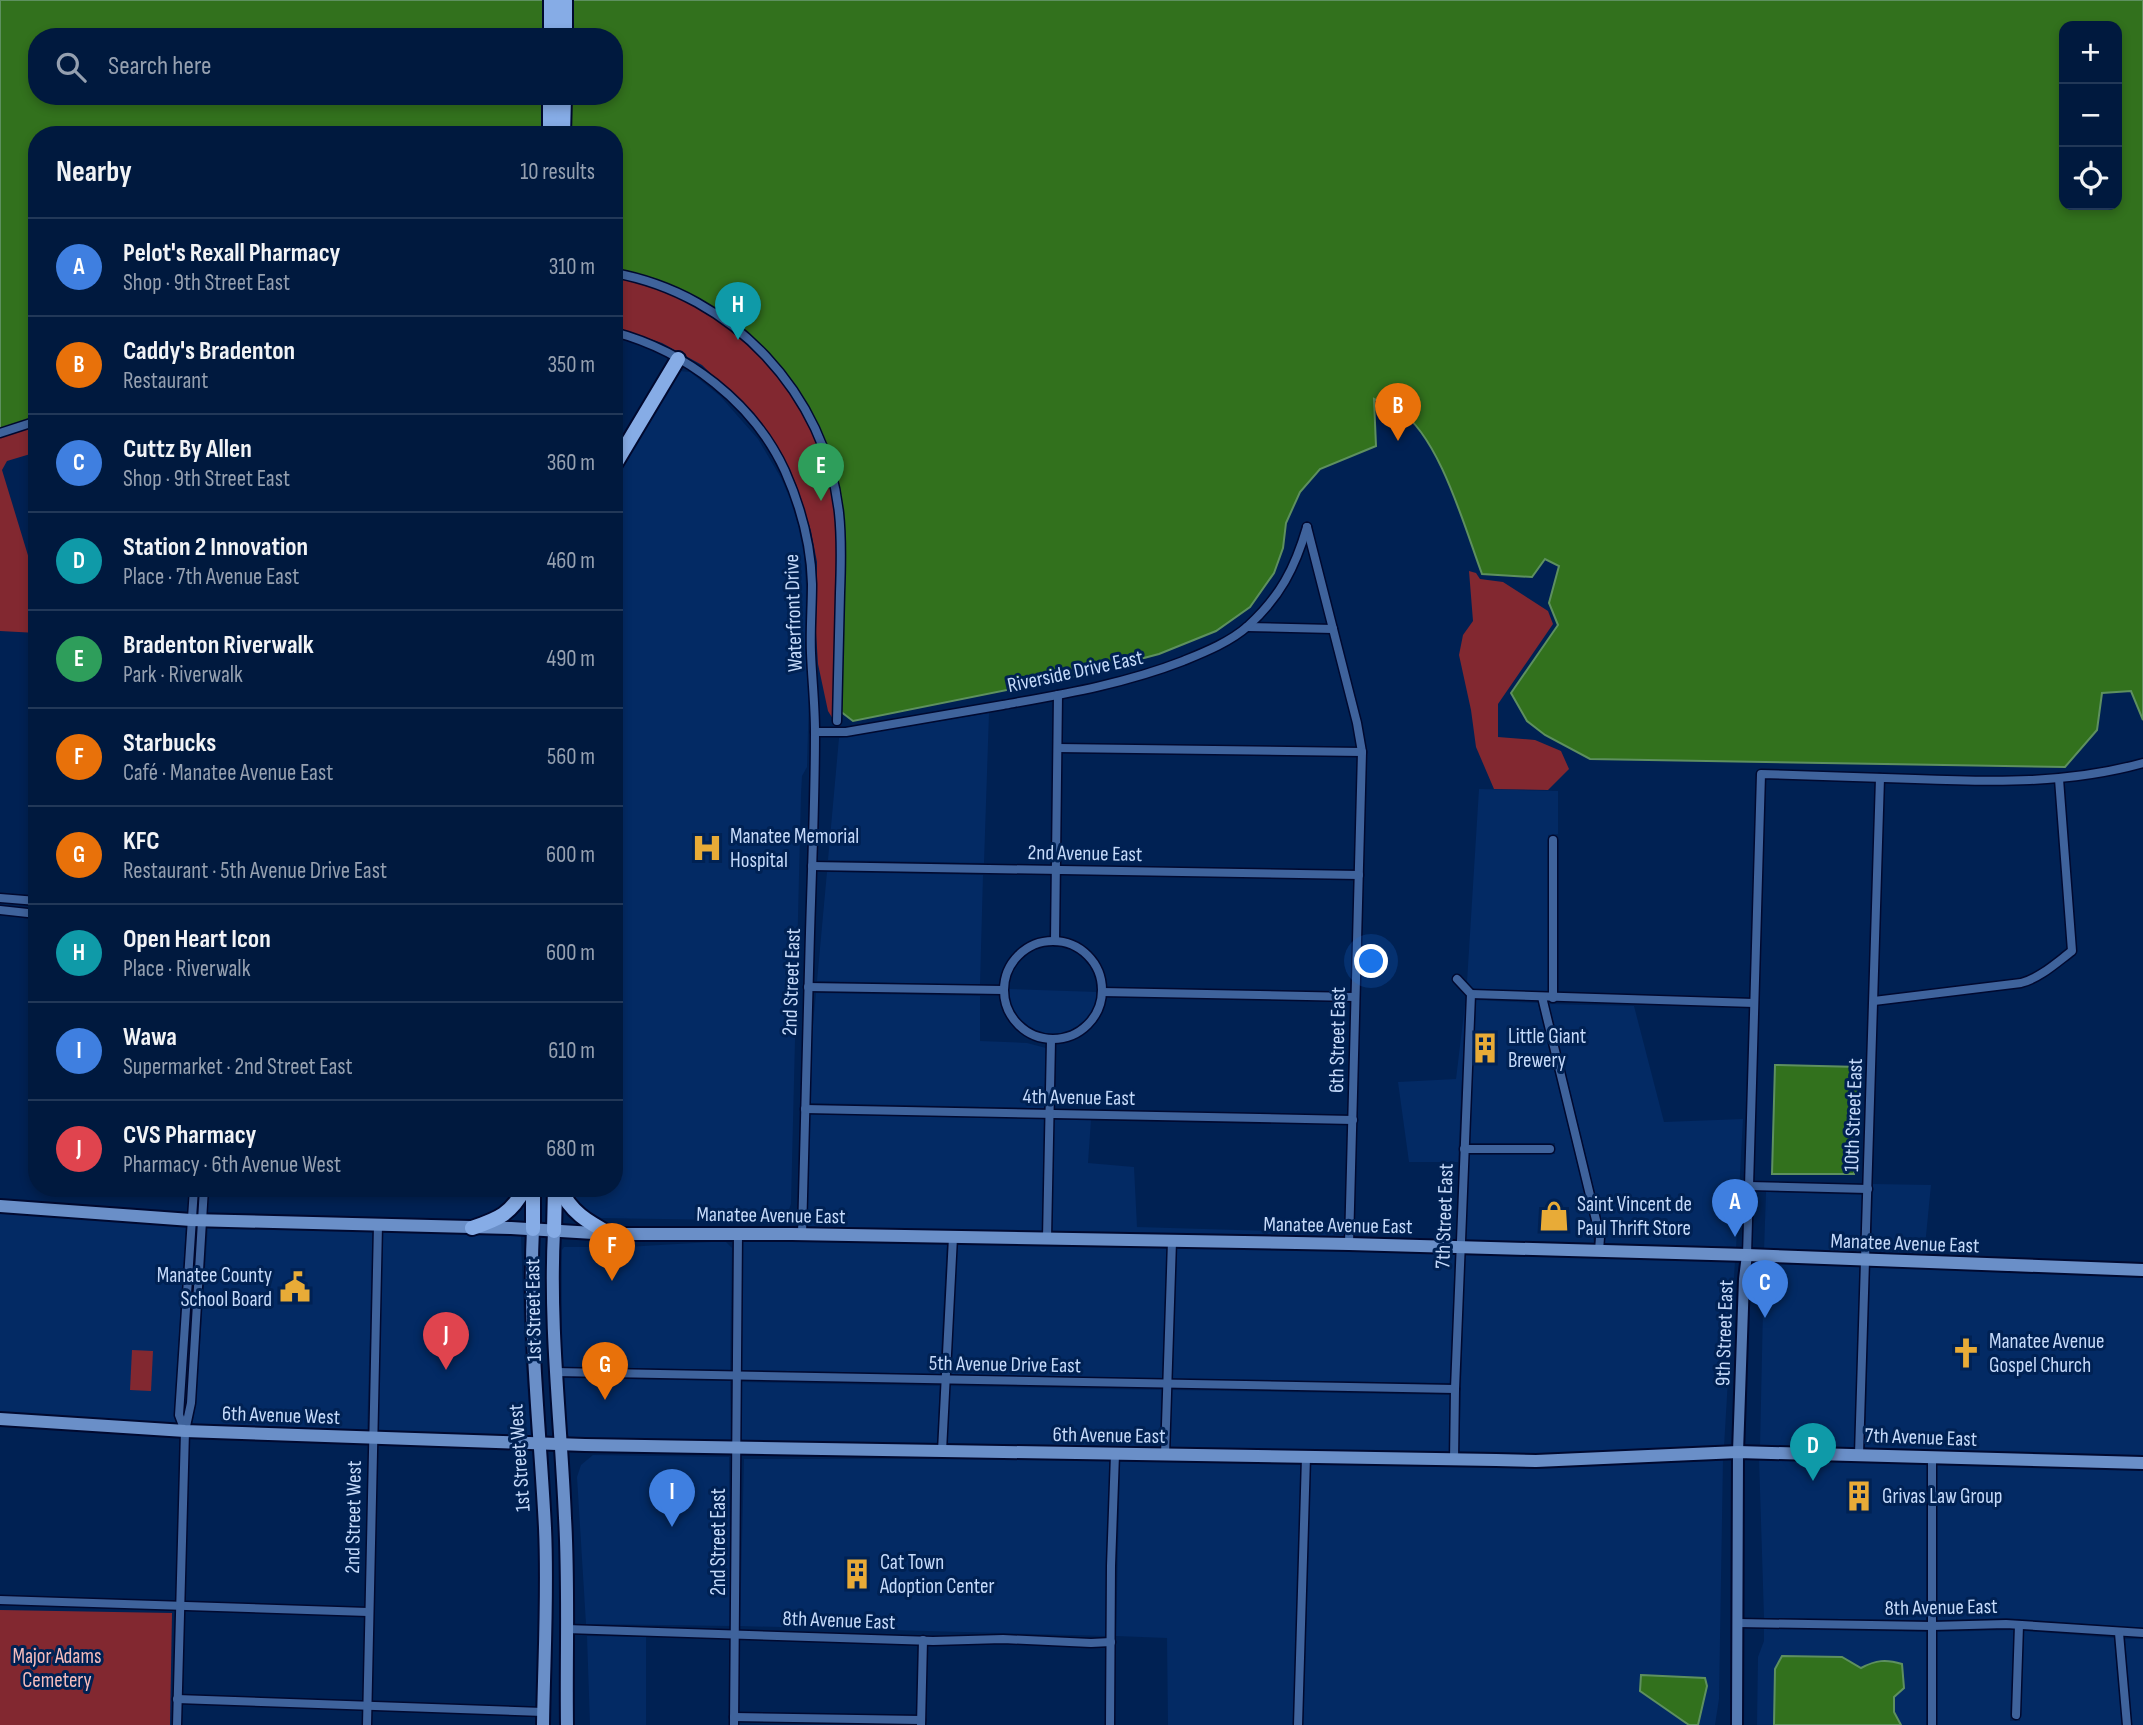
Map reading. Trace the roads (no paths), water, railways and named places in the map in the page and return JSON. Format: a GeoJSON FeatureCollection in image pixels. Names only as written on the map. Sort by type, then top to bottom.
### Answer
{"type":"FeatureCollection","features":[{"type":"Feature","properties":{"kind":"highway"},"geometry":{"type":"LineString","coordinates":[[551,0],[551,28]]}},
{"type":"Feature","properties":{"kind":"highway"},"geometry":{"type":"LineString","coordinates":[[565,0],[565,28]]}},
{"type":"Feature","properties":{"kind":"highway"},"geometry":{"type":"LineString","coordinates":[[550,105],[550,126]]}},
{"type":"Feature","properties":{"kind":"highway"},"geometry":{"type":"LineString","coordinates":[[563,126],[564,105]]}},
{"type":"Feature","properties":{"kind":"highway"},"geometry":{"type":"LineString","coordinates":[[623,451],[678,359]]}},
{"type":"Feature","properties":{"kind":"highway"},"geometry":{"type":"LineString","coordinates":[[472,1228],[509,1212],[521,1197]]}},
{"type":"Feature","properties":{"kind":"highway","name":"1st Street West"},"geometry":{"type":"LineString","coordinates":[[533,1197],[533,1229]]}},
{"type":"Feature","properties":{"kind":"highway","name":"1st Street East"},"geometry":{"type":"LineString","coordinates":[[554,1231],[557,1197]]}},
{"type":"Feature","properties":{"kind":"highway"},"geometry":{"type":"LineString","coordinates":[[564,1197],[582,1218],[610,1234]]}},
{"type":"Feature","properties":{"kind":"main road","name":"Manatee Avenue East"},"geometry":{"type":"LineString","coordinates":[[0,1206],[197,1220],[533,1229],[610,1234],[738,1233],[1349,1244],[2143,1270]]}},
{"type":"Feature","properties":{"kind":"main road","name":"1st Street West"},"geometry":{"type":"LineString","coordinates":[[533,1229],[532,1353],[545,1541],[543,1719]]}},
{"type":"Feature","properties":{"kind":"main road","name":"1st Street East"},"geometry":{"type":"LineString","coordinates":[[554,1231],[555,1372],[566,1528],[567,1725]]}},
{"type":"Feature","properties":{"kind":"main road","name":"6th Avenue West"},"geometry":{"type":"LineString","coordinates":[[0,1419],[185,1431],[561,1444]]}},
{"type":"Feature","properties":{"kind":"main road","name":"6th Avenue East"},"geometry":{"type":"LineString","coordinates":[[561,1444],[1536,1461],[1656,1456]]}},
{"type":"Feature","properties":{"kind":"main road","name":"7th Avenue East"},"geometry":{"type":"LineString","coordinates":[[1656,1456],[1738,1452],[2143,1463]]}},
{"type":"Feature","properties":{"kind":"street"},"geometry":{"type":"LineString","coordinates":[[623,275],[670,289],[731,324],[757,346],[784,376],[812,422],[832,476],[840,522],[837,721]]}},
{"type":"Feature","properties":{"kind":"street","name":"Waterfront Drive"},"geometry":{"type":"LineString","coordinates":[[623,335],[678,359],[710,379],[750,417],[773,449],[794,492],[810,557],[815,732]]}},
{"type":"Feature","properties":{"kind":"street"},"geometry":{"type":"LineString","coordinates":[[0,432],[28,424]]}},
{"type":"Feature","properties":{"kind":"street","name":"Riverside Drive East"},"geometry":{"type":"LineString","coordinates":[[815,732],[846,732],[1100,687],[1157,671],[1205,652],[1247,627],[1266,607],[1288,579],[1299,556],[1307,527]]}},
{"type":"Feature","properties":{"kind":"street","name":"6th Street East"},"geometry":{"type":"LineString","coordinates":[[1307,527],[1362,752],[1349,1244]]}},
{"type":"Feature","properties":{"kind":"street"},"geometry":{"type":"LineString","coordinates":[[1247,627],[1333,629]]}},
{"type":"Feature","properties":{"kind":"street"},"geometry":{"type":"LineString","coordinates":[[1055,942],[1058,695]]}},
{"type":"Feature","properties":{"kind":"street","name":"2nd Street East"},"geometry":{"type":"LineString","coordinates":[[802,1234],[815,732]]}},
{"type":"Feature","properties":{"kind":"street"},"geometry":{"type":"LineString","coordinates":[[1058,748],[1362,752]]}},
{"type":"Feature","properties":{"kind":"street"},"geometry":{"type":"LineString","coordinates":[[1880,778],[1977,781],[2059,779],[2143,763]]}},
{"type":"Feature","properties":{"kind":"street","name":"9th Street East"},"geometry":{"type":"LineString","coordinates":[[1737,1725],[1738,1452],[1747,1255],[1761,774],[1880,778]]}},
{"type":"Feature","properties":{"kind":"street","name":"10th Street East"},"geometry":{"type":"LineString","coordinates":[[1859,1454],[1880,778]]}},
{"type":"Feature","properties":{"kind":"street"},"geometry":{"type":"LineString","coordinates":[[1874,1001],[2030,981],[2072,951],[2059,779]]}},
{"type":"Feature","properties":{"kind":"street"},"geometry":{"type":"LineString","coordinates":[[1553,840],[1553,998]]}},
{"type":"Feature","properties":{"kind":"street","name":"2nd Avenue East"},"geometry":{"type":"LineString","coordinates":[[811,866],[1359,875]]}},
{"type":"Feature","properties":{"kind":"street"},"geometry":{"type":"LineString","coordinates":[[0,898],[28,900]]}},
{"type":"Feature","properties":{"kind":"street"},"geometry":{"type":"LineString","coordinates":[[0,910],[28,913]]}},
{"type":"Feature","properties":{"kind":"street"},"geometry":{"type":"LineString","coordinates":[[1055,942],[1073,946],[1089,957],[1099,974],[1102,992],[1098,1012],[1086,1027],[1072,1036],[1051,1040],[1031,1034],[1017,1024],[1007,1007],[1003,990],[1007,973],[1018,955],[1033,946],[1055,942]]}},
{"type":"Feature","properties":{"kind":"street"},"geometry":{"type":"LineString","coordinates":[[1457,979],[1471,994],[1754,1003]]}},
{"type":"Feature","properties":{"kind":"street"},"geometry":{"type":"LineString","coordinates":[[808,987],[1003,990]]}},
{"type":"Feature","properties":{"kind":"street"},"geometry":{"type":"LineString","coordinates":[[1102,992],[1355,997]]}},
{"type":"Feature","properties":{"kind":"street","name":"7th Street East"},"geometry":{"type":"LineString","coordinates":[[1454,1460],[1471,994]]}},
{"type":"Feature","properties":{"kind":"street"},"geometry":{"type":"LineString","coordinates":[[1542,998],[1600,1237],[1599,1251]]}},
{"type":"Feature","properties":{"kind":"street"},"geometry":{"type":"LineString","coordinates":[[1047,1238],[1051,1040]]}},
{"type":"Feature","properties":{"kind":"street","name":"4th Avenue East"},"geometry":{"type":"LineString","coordinates":[[805,1109],[1353,1120]]}},
{"type":"Feature","properties":{"kind":"street"},"geometry":{"type":"LineString","coordinates":[[1464,1149],[1550,1149]]}},
{"type":"Feature","properties":{"kind":"street"},"geometry":{"type":"LineString","coordinates":[[1749,1186],[1868,1189]]}},
{"type":"Feature","properties":{"kind":"street"},"geometry":{"type":"LineString","coordinates":[[177,1725],[185,1431],[191,1403],[197,1314],[195,1197]]}},
{"type":"Feature","properties":{"kind":"street"},"geometry":{"type":"LineString","coordinates":[[185,1431],[179,1415],[184,1314],[202,1197]]}},
{"type":"Feature","properties":{"kind":"street","name":"2nd Street West"},"geometry":{"type":"LineString","coordinates":[[367,1725],[378,1225]]}},
{"type":"Feature","properties":{"kind":"street","name":"2nd Street East"},"geometry":{"type":"LineString","coordinates":[[734,1721],[738,1233]]}},
{"type":"Feature","properties":{"kind":"street"},"geometry":{"type":"LineString","coordinates":[[942,1451],[953,1237]]}},
{"type":"Feature","properties":{"kind":"street"},"geometry":{"type":"LineString","coordinates":[[1165,1455],[1172,1241]]}},
{"type":"Feature","properties":{"kind":"street"},"geometry":{"type":"LineString","coordinates":[[184,1314],[197,1314]]}},
{"type":"Feature","properties":{"kind":"street","name":"5th Avenue Drive East"},"geometry":{"type":"LineString","coordinates":[[555,1372],[1455,1389]]}},
{"type":"Feature","properties":{"kind":"street"},"geometry":{"type":"LineString","coordinates":[[1110,1725],[1115,1454]]}},
{"type":"Feature","properties":{"kind":"street"},"geometry":{"type":"LineString","coordinates":[[1932,1456],[1932,1725]]}},
{"type":"Feature","properties":{"kind":"street"},"geometry":{"type":"LineString","coordinates":[[1298,1725],[1306,1457]]}},
{"type":"Feature","properties":{"kind":"street"},"geometry":{"type":"LineString","coordinates":[[0,1600],[369,1612]]}},
{"type":"Feature","properties":{"kind":"street","name":"8th Avenue East"},"geometry":{"type":"LineString","coordinates":[[1738,1623],[2019,1625],[2143,1633]]}},
{"type":"Feature","properties":{"kind":"street"},"geometry":{"type":"LineString","coordinates":[[2015,1715],[2019,1625]]}},
{"type":"Feature","properties":{"kind":"street","name":"8th Avenue East"},"geometry":{"type":"LineString","coordinates":[[566,1629],[923,1640],[1111,1642]]}},
{"type":"Feature","properties":{"kind":"street"},"geometry":{"type":"LineString","coordinates":[[2119,1633],[2127,1725]]}},
{"type":"Feature","properties":{"kind":"street"},"geometry":{"type":"LineString","coordinates":[[734,1721],[921,1722],[923,1640]]}},
{"type":"Feature","properties":{"kind":"street"},"geometry":{"type":"LineString","coordinates":[[177,1699],[367,1707],[543,1719]]}},
{"type":"Feature","properties":{"kind":"place","name":"Open Heart Icon"},"geometry":{"type":"Point","coordinates":[738,340]}},
{"type":"Feature","properties":{"kind":"place","name":"Caddy's Bradenton"},"geometry":{"type":"Point","coordinates":[1398,441]}},
{"type":"Feature","properties":{"kind":"place","name":"Bradenton Riverwalk"},"geometry":{"type":"Point","coordinates":[821,501]}},
{"type":"Feature","properties":{"kind":"place","name":"Manatee Memorial Hospital"},"geometry":{"type":"Point","coordinates":[707,848]}},
{"type":"Feature","properties":{"kind":"place","name":"Little Giant Brewery"},"geometry":{"type":"Point","coordinates":[1485,1048]}},
{"type":"Feature","properties":{"kind":"place","name":"Saint Vincent de Paul Thrift Store"},"geometry":{"type":"Point","coordinates":[1554,1216]}},
{"type":"Feature","properties":{"kind":"place","name":"Pelot's Rexall Pharmacy"},"geometry":{"type":"Point","coordinates":[1735,1237]}},
{"type":"Feature","properties":{"kind":"place","name":"Starbucks"},"geometry":{"type":"Point","coordinates":[612,1281]}},
{"type":"Feature","properties":{"kind":"place","name":"Manatee County School Board"},"geometry":{"type":"Point","coordinates":[295,1287]}},
{"type":"Feature","properties":{"kind":"place","name":"Cuttz By Allen"},"geometry":{"type":"Point","coordinates":[1765,1318]}},
{"type":"Feature","properties":{"kind":"place","name":"Manatee Avenue Gospel Church"},"geometry":{"type":"Point","coordinates":[1966,1353]}},
{"type":"Feature","properties":{"kind":"place","name":"CVS Pharmacy"},"geometry":{"type":"Point","coordinates":[446,1370]}},
{"type":"Feature","properties":{"kind":"place","name":"KFC"},"geometry":{"type":"Point","coordinates":[605,1400]}},
{"type":"Feature","properties":{"kind":"place","name":"Station 2 Innovation"},"geometry":{"type":"Point","coordinates":[1813,1481]}},
{"type":"Feature","properties":{"kind":"place","name":"Grivas Law Group"},"geometry":{"type":"Point","coordinates":[1859,1496]}},
{"type":"Feature","properties":{"kind":"place","name":"Wawa"},"geometry":{"type":"Point","coordinates":[672,1527]}},
{"type":"Feature","properties":{"kind":"place","name":"Cat Town Adoption Center"},"geometry":{"type":"Point","coordinates":[857,1574]}},
{"type":"Feature","properties":{"kind":"park label","name":"Major Adams Cemetery"},"geometry":{"type":"Point","coordinates":[57,1668]}}]}
